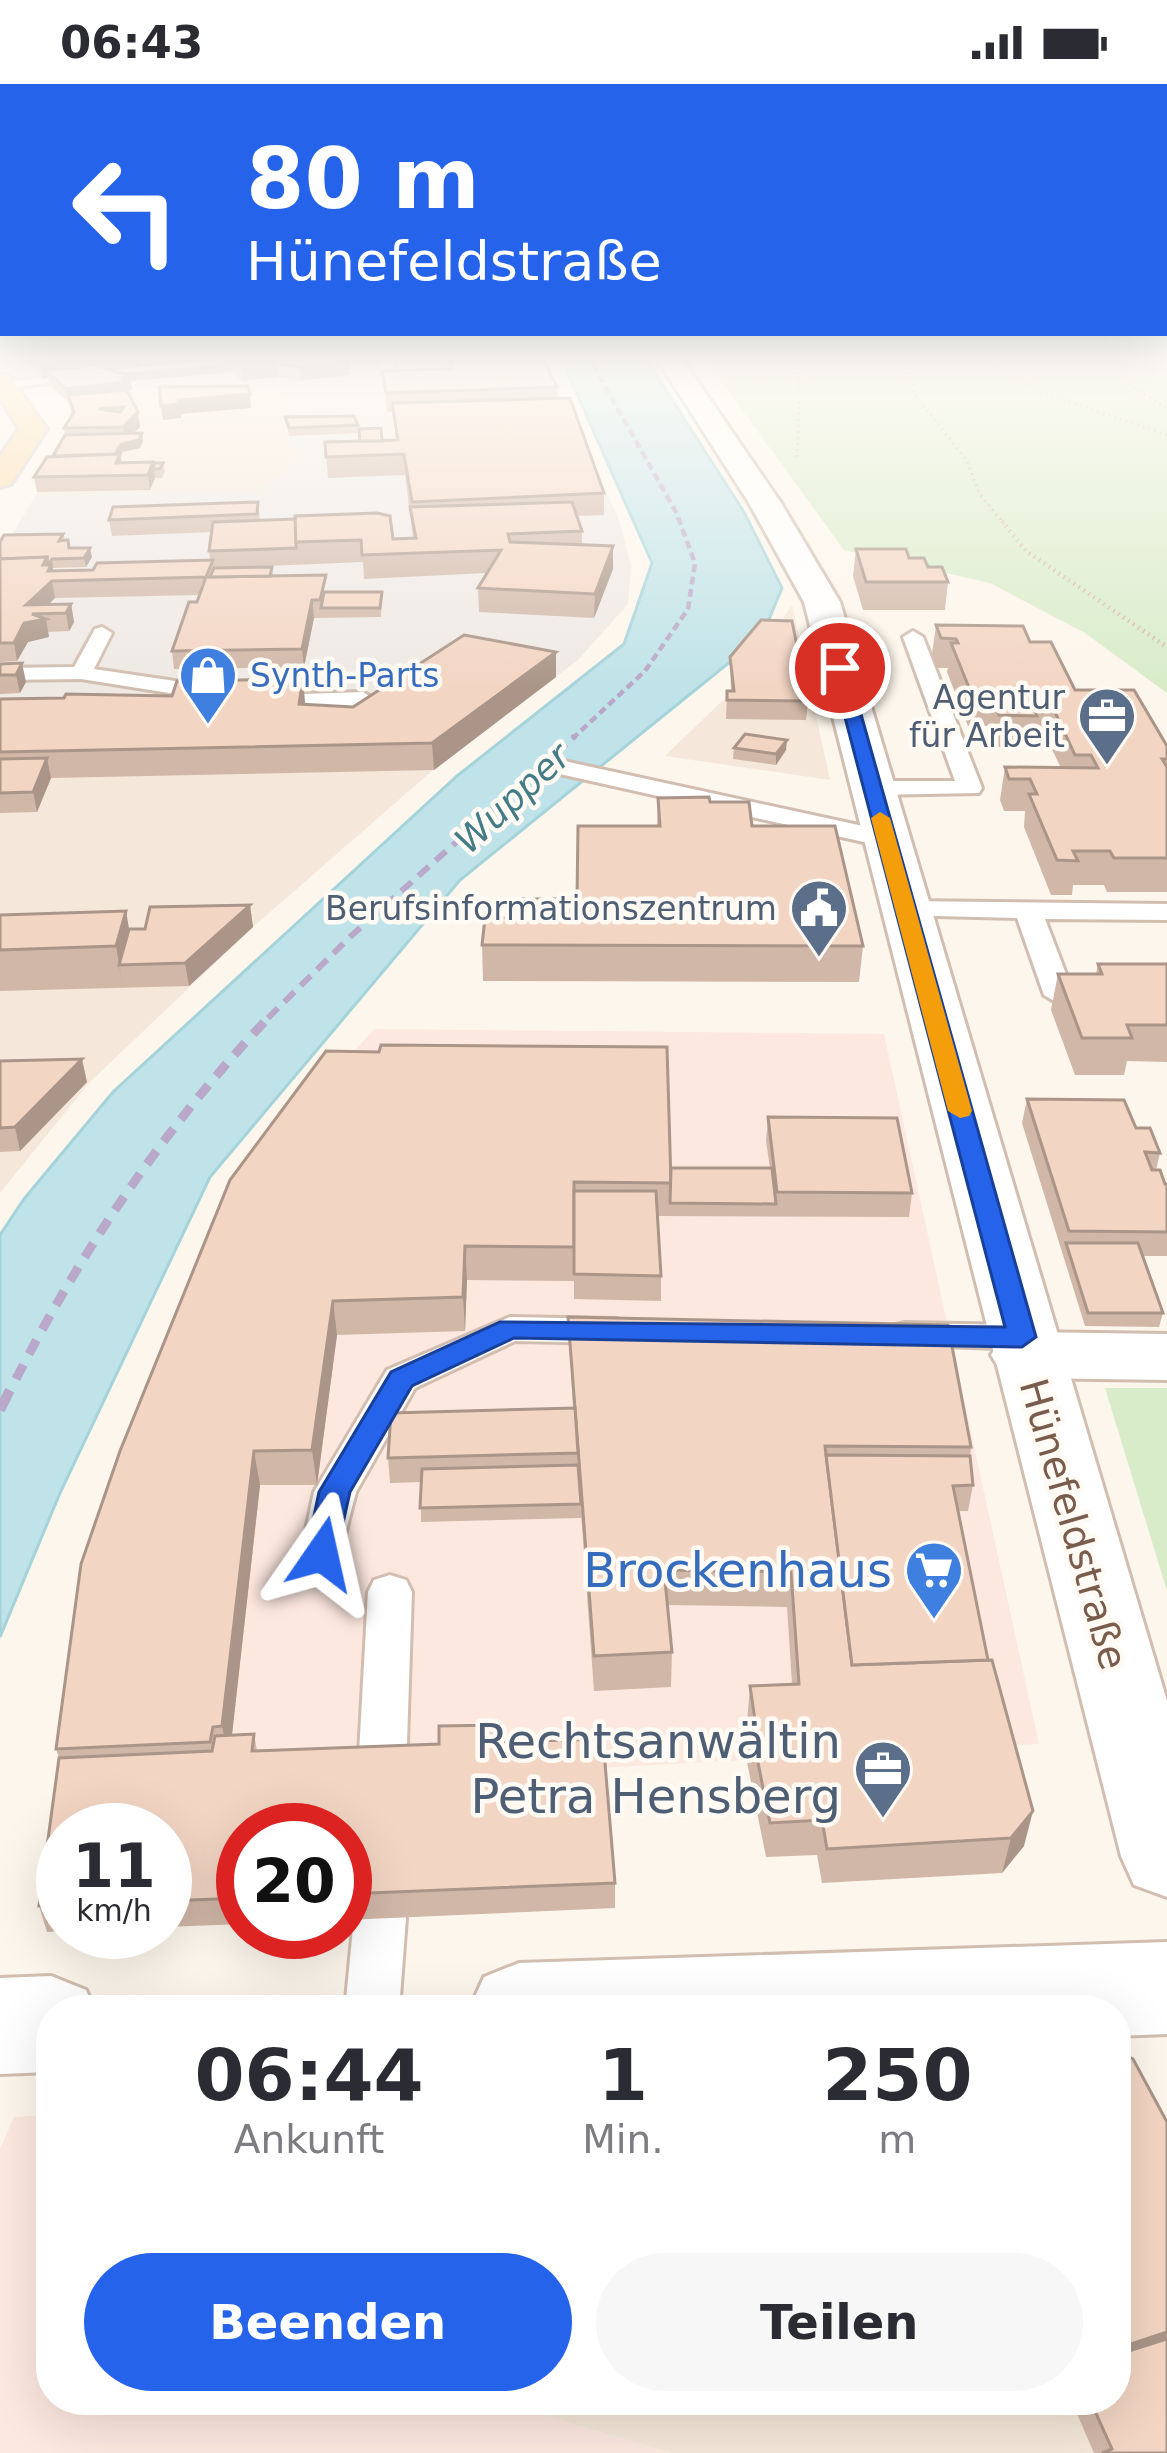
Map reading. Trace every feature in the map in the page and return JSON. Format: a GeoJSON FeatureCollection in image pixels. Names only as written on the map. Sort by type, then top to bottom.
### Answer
{"type":"FeatureCollection","features":[{"type":"Feature","properties":{"kind":"street","name":"Hünefeldstraße"},"geometry":{"type":"LineString","coordinates":[[738,467],[821,602],[1167,1856]]}},
{"type":"Feature","properties":{"kind":"street"},"geometry":{"type":"LineString","coordinates":[[1024,1346],[1167,1357]]}},
{"type":"Feature","properties":{"kind":"street"},"geometry":{"type":"LineString","coordinates":[[961,1995],[1167,1988]]}},
{"type":"Feature","properties":{"kind":"lane"},"geometry":{"type":"LineString","coordinates":[[81,673],[102,633]]}},
{"type":"Feature","properties":{"kind":"lane"},"geometry":{"type":"LineString","coordinates":[[873,788],[970,788],[913,637]]}},
{"type":"Feature","properties":{"kind":"lane"},"geometry":{"type":"LineString","coordinates":[[0,674],[81,673],[270,702],[363,699]]}},
{"type":"Feature","properties":{"kind":"lane"},"geometry":{"type":"LineString","coordinates":[[550,765],[896,874],[1028,910],[1167,912]]}},
{"type":"Feature","properties":{"kind":"lane"},"geometry":{"type":"LineString","coordinates":[[1028,910],[1059,995]]}},
{"type":"Feature","properties":{"kind":"lane"},"geometry":{"type":"LineString","coordinates":[[322,1554],[334,1492],[401,1379],[510,1329],[650,1331]]}},
{"type":"Feature","properties":{"kind":"lane"},"geometry":{"type":"LineString","coordinates":[[859,1334],[1024,1346]]}},
{"type":"Feature","properties":{"kind":"lane"},"geometry":{"type":"LineString","coordinates":[[382,1772],[390,1592]]}},
{"type":"Feature","properties":{"kind":"lane"},"geometry":{"type":"LineString","coordinates":[[374,1995],[380,1918]]}},
{"type":"Feature","properties":{"kind":"path"},"geometry":{"type":"LineString","coordinates":[[969,467],[979,493],[1026,551],[1167,647]]}},
{"type":"Feature","properties":{"kind":"shaded area"},"geometry":{"type":"Polygon","coordinates":[[[53,467],[294,467],[260,492],[36,495],[53,467]]]}},
{"type":"Feature","properties":{"kind":"shaded area"},"geometry":{"type":"Polygon","coordinates":[[[293,467],[594,467],[618,517],[631,565],[628,604],[578,660],[433,770],[0,778],[0,554],[36,495],[260,492],[293,467]]]}},
{"type":"Feature","properties":{"kind":"shaded area"},"geometry":{"type":"Polygon","coordinates":[[[792,605],[830,780],[665,756],[742,682],[792,605]]]}},
{"type":"Feature","properties":{"kind":"shaded area"},"geometry":{"type":"Polygon","coordinates":[[[433,770],[253,927],[88,1084],[0,1193],[0,778],[433,770]]]}},
{"type":"Feature","properties":{"kind":"shaded area"},"geometry":{"type":"Polygon","coordinates":[[[374,1029],[884,1034],[1039,1744],[268,1786],[89,1585],[338,1070],[374,1029]]]}},
{"type":"Feature","properties":{"kind":"shaded area"},"geometry":{"type":"Polygon","coordinates":[[[36,2116],[36,2415],[544,2415],[669,2453],[0,2453],[0,2149],[14,2117],[36,2116]]]}},
{"type":"Feature","properties":{"kind":"shaded area"},"geometry":{"type":"Polygon","coordinates":[[[544,2415],[1130,2415],[1167,2453],[669,2453],[544,2415]]]}},
{"type":"Feature","properties":{"kind":"green space"},"geometry":{"type":"Polygon","coordinates":[[[783,467],[1167,467],[1167,693],[1085,633],[990,583],[844,550],[783,467]]]}},
{"type":"Feature","properties":{"kind":"green space"},"geometry":{"type":"Polygon","coordinates":[[[1105,1388],[1167,1388],[1167,1591],[1105,1388]]]}},
{"type":"Feature","properties":{"kind":"water","name":"Wupper"},"geometry":{"type":"Polygon","coordinates":[[[609,467],[715,467],[782,588],[762,636],[460,880],[210,1177],[60,1493],[0,1637],[0,1235],[113,1092],[457,776],[624,644],[652,563],[609,467]]]}},
{"type":"Feature","properties":{"kind":"building"},"geometry":{"type":"Polygon","coordinates":[[[41,467],[151,467],[148,475],[34,477],[41,467]]]}},
{"type":"Feature","properties":{"kind":"building"},"geometry":{"type":"Polygon","coordinates":[[[406,467],[595,467],[604,493],[412,502],[406,467]]]}},
{"type":"Feature","properties":{"kind":"building"},"geometry":{"type":"Polygon","coordinates":[[[258,502],[257,514],[109,520],[113,507],[258,502]]]}},
{"type":"Feature","properties":{"kind":"building"},"geometry":{"type":"Polygon","coordinates":[[[572,502],[582,531],[508,534],[510,542],[613,546],[595,594],[478,588],[501,550],[362,555],[361,540],[295,542],[295,516],[377,513],[390,516],[393,539],[416,538],[410,507],[572,502]]]}},
{"type":"Feature","properties":{"kind":"building"},"geometry":{"type":"Polygon","coordinates":[[[295,519],[296,548],[209,551],[213,522],[295,519]]]}},
{"type":"Feature","properties":{"kind":"building"},"geometry":{"type":"Polygon","coordinates":[[[63,534],[59,541],[68,540],[69,548],[90,548],[84,558],[52,559],[48,565],[47,557],[0,559],[4,535],[63,534]]]}},
{"type":"Feature","properties":{"kind":"building"},"geometry":{"type":"Polygon","coordinates":[[[856,549],[906,549],[909,558],[924,558],[928,567],[942,567],[948,582],[866,582],[856,549]]]}},
{"type":"Feature","properties":{"kind":"building"},"geometry":{"type":"Polygon","coordinates":[[[47,557],[43,565],[51,565],[48,571],[93,570],[97,563],[213,560],[206,577],[52,581],[26,605],[71,604],[66,613],[32,614],[46,619],[24,623],[14,643],[0,643],[0,559],[47,557]]]}},
{"type":"Feature","properties":{"kind":"building"},"geometry":{"type":"Polygon","coordinates":[[[272,567],[270,576],[210,577],[214,568],[272,567]]]}},
{"type":"Feature","properties":{"kind":"building"},"geometry":{"type":"Polygon","coordinates":[[[326,575],[320,600],[312,600],[302,649],[172,651],[189,602],[197,602],[206,577],[326,575]]]}},
{"type":"Feature","properties":{"kind":"building"},"geometry":{"type":"Polygon","coordinates":[[[324,592],[382,592],[380,608],[321,608],[324,592]]]}},
{"type":"Feature","properties":{"kind":"building"},"geometry":{"type":"Polygon","coordinates":[[[761,620],[792,621],[808,701],[727,700],[727,691],[734,691],[730,657],[761,620]]]}},
{"type":"Feature","properties":{"kind":"building","name":"Agentur für Arbeit"},"geometry":{"type":"Polygon","coordinates":[[[936,625],[1023,626],[1030,642],[1051,642],[1075,690],[1134,690],[1167,746],[1167,759],[1162,759],[1167,767],[1167,858],[1114,858],[1110,851],[1073,851],[1078,861],[1057,860],[1029,794],[1037,794],[1030,779],[1009,779],[1005,767],[1098,768],[1091,755],[1075,755],[1054,710],[1035,710],[1037,716],[999,715],[991,695],[972,695],[951,643],[958,643],[956,639],[941,638],[936,625]]]}},
{"type":"Feature","properties":{"kind":"building"},"geometry":{"type":"Polygon","coordinates":[[[464,635],[556,652],[432,743],[0,752],[0,699],[64,698],[66,694],[172,696],[177,681],[303,679],[299,704],[353,707],[464,635]]]}},
{"type":"Feature","properties":{"kind":"building"},"geometry":{"type":"Polygon","coordinates":[[[22,663],[16,675],[0,675],[0,664],[22,663]]]}},
{"type":"Feature","properties":{"kind":"building"},"geometry":{"type":"Polygon","coordinates":[[[745,734],[787,740],[776,754],[734,748],[745,734]]]}},
{"type":"Feature","properties":{"kind":"building"},"geometry":{"type":"Polygon","coordinates":[[[47,758],[33,792],[0,793],[0,759],[47,758]]]}},
{"type":"Feature","properties":{"kind":"building"},"geometry":{"type":"Polygon","coordinates":[[[709,797],[710,802],[749,802],[752,826],[835,826],[863,946],[482,945],[485,918],[512,918],[514,899],[577,899],[578,826],[660,826],[658,798],[709,797]]]}},
{"type":"Feature","properties":{"kind":"building"},"geometry":{"type":"Polygon","coordinates":[[[250,905],[185,963],[119,965],[129,929],[145,929],[150,907],[250,905]]]}},
{"type":"Feature","properties":{"kind":"building"},"geometry":{"type":"Polygon","coordinates":[[[126,911],[116,946],[0,950],[0,915],[126,911]]]}},
{"type":"Feature","properties":{"kind":"building"},"geometry":{"type":"Polygon","coordinates":[[[1098,964],[1167,964],[1167,1025],[1127,1025],[1132,1038],[1082,1038],[1058,974],[1102,974],[1098,964]]]}},
{"type":"Feature","properties":{"kind":"building"},"geometry":{"type":"Polygon","coordinates":[[[381,1045],[667,1047],[671,1183],[574,1182],[574,1247],[465,1246],[463,1297],[333,1301],[312,1450],[254,1451],[222,1726],[213,1727],[210,1742],[56,1749],[81,1564],[120,1451],[230,1180],[326,1051],[379,1052],[381,1045]]]}},
{"type":"Feature","properties":{"kind":"building"},"geometry":{"type":"Polygon","coordinates":[[[82,1059],[15,1127],[0,1128],[0,1061],[82,1059]]]}},
{"type":"Feature","properties":{"kind":"building"},"geometry":{"type":"Polygon","coordinates":[[[1027,1099],[1124,1100],[1136,1128],[1150,1128],[1160,1153],[1145,1152],[1152,1170],[1160,1170],[1167,1184],[1167,1232],[1069,1231],[1027,1099]]]}},
{"type":"Feature","properties":{"kind":"building"},"geometry":{"type":"Polygon","coordinates":[[[768,1117],[897,1118],[912,1193],[777,1192],[768,1117]]]}},
{"type":"Feature","properties":{"kind":"building"},"geometry":{"type":"Polygon","coordinates":[[[671,1168],[772,1168],[776,1204],[670,1203],[671,1168]]]}},
{"type":"Feature","properties":{"kind":"building"},"geometry":{"type":"Polygon","coordinates":[[[574,1191],[656,1191],[661,1276],[574,1274],[574,1191]]]}},
{"type":"Feature","properties":{"kind":"building"},"geometry":{"type":"Polygon","coordinates":[[[1066,1243],[1138,1243],[1163,1313],[1088,1313],[1066,1243]]]}},
{"type":"Feature","properties":{"kind":"building"},"geometry":{"type":"Polygon","coordinates":[[[568,1317],[948,1325],[971,1447],[825,1446],[852,1665],[992,1660],[1033,1811],[1011,1838],[827,1849],[822,1820],[770,1823],[751,1727],[756,1727],[750,1686],[799,1684],[791,1572],[664,1570],[672,1652],[594,1656],[568,1317]]]}},
{"type":"Feature","properties":{"kind":"building"},"geometry":{"type":"Polygon","coordinates":[[[575,1408],[578,1453],[388,1458],[391,1413],[575,1408]]]}},
{"type":"Feature","properties":{"kind":"building"},"geometry":{"type":"Polygon","coordinates":[[[826,1455],[970,1456],[973,1485],[953,1486],[988,1660],[852,1665],[826,1455]]]}},
{"type":"Feature","properties":{"kind":"building"},"geometry":{"type":"Polygon","coordinates":[[[578,1465],[581,1504],[420,1508],[422,1469],[578,1465]]]}},
{"type":"Feature","properties":{"kind":"building"},"geometry":{"type":"Polygon","coordinates":[[[502,1725],[502,1742],[603,1739],[615,1883],[372,1893],[372,1803],[216,1803],[216,1899],[192,1900],[192,1803],[53,1803],[59,1758],[212,1751],[215,1736],[254,1734],[252,1751],[439,1744],[439,1726],[502,1725]]]}},
{"type":"Feature","properties":{"kind":"building"},"geometry":{"type":"Polygon","coordinates":[[[1131,2058],[1167,2122],[1167,2332],[1131,2344],[1131,2058]]]}},
{"type":"Feature","properties":{"kind":"building"},"geometry":{"type":"Polygon","coordinates":[[[1167,2339],[1167,2453],[1102,2453],[1112,2449],[1097,2415],[1131,2415],[1131,2350],[1167,2339]]]}},
{"type":"Feature","properties":{"kind":"railway"},"geometry":{"type":"LineString","coordinates":[[572,739],[645,671],[688,609],[695,563],[676,512],[650,467]]}},
{"type":"Feature","properties":{"kind":"railway"},"geometry":{"type":"LineString","coordinates":[[271,1015],[350,937],[575,736]]}},
{"type":"Feature","properties":{"kind":"railway"},"geometry":{"type":"LineString","coordinates":[[16,1379],[70,1281],[130,1188],[197,1099],[271,1015]]}},
{"type":"Feature","properties":{"kind":"railway"},"geometry":{"type":"LineString","coordinates":[[0,1410],[17,1376]]}},
{"type":"Feature","properties":{"kind":"slow traffic"},"geometry":{"type":"LineString","coordinates":[[880,818],[960,1111]]}},
{"type":"Feature","properties":{"kind":"place","name":"Synth-Parts"},"geometry":{"type":"Point","coordinates":[208,726]}},
{"type":"Feature","properties":{"kind":"place","name":"Agentur für Arbeit"},"geometry":{"type":"Point","coordinates":[1107,767]}},
{"type":"Feature","properties":{"kind":"place","name":"Berufsinformationszentrum"},"geometry":{"type":"Point","coordinates":[819,959]}},
{"type":"Feature","properties":{"kind":"place","name":"Brockenhaus"},"geometry":{"type":"Point","coordinates":[934,1621]}},
{"type":"Feature","properties":{"kind":"place","name":"Rechtsanwältin Petra Hensberg"},"geometry":{"type":"Point","coordinates":[883,1820]}},
{"type":"Feature","properties":{"kind":"route"},"geometry":{"type":"LineString","coordinates":[[322,1554],[334,1492],[401,1379],[510,1329],[1022,1337],[840,668]]}}]}
